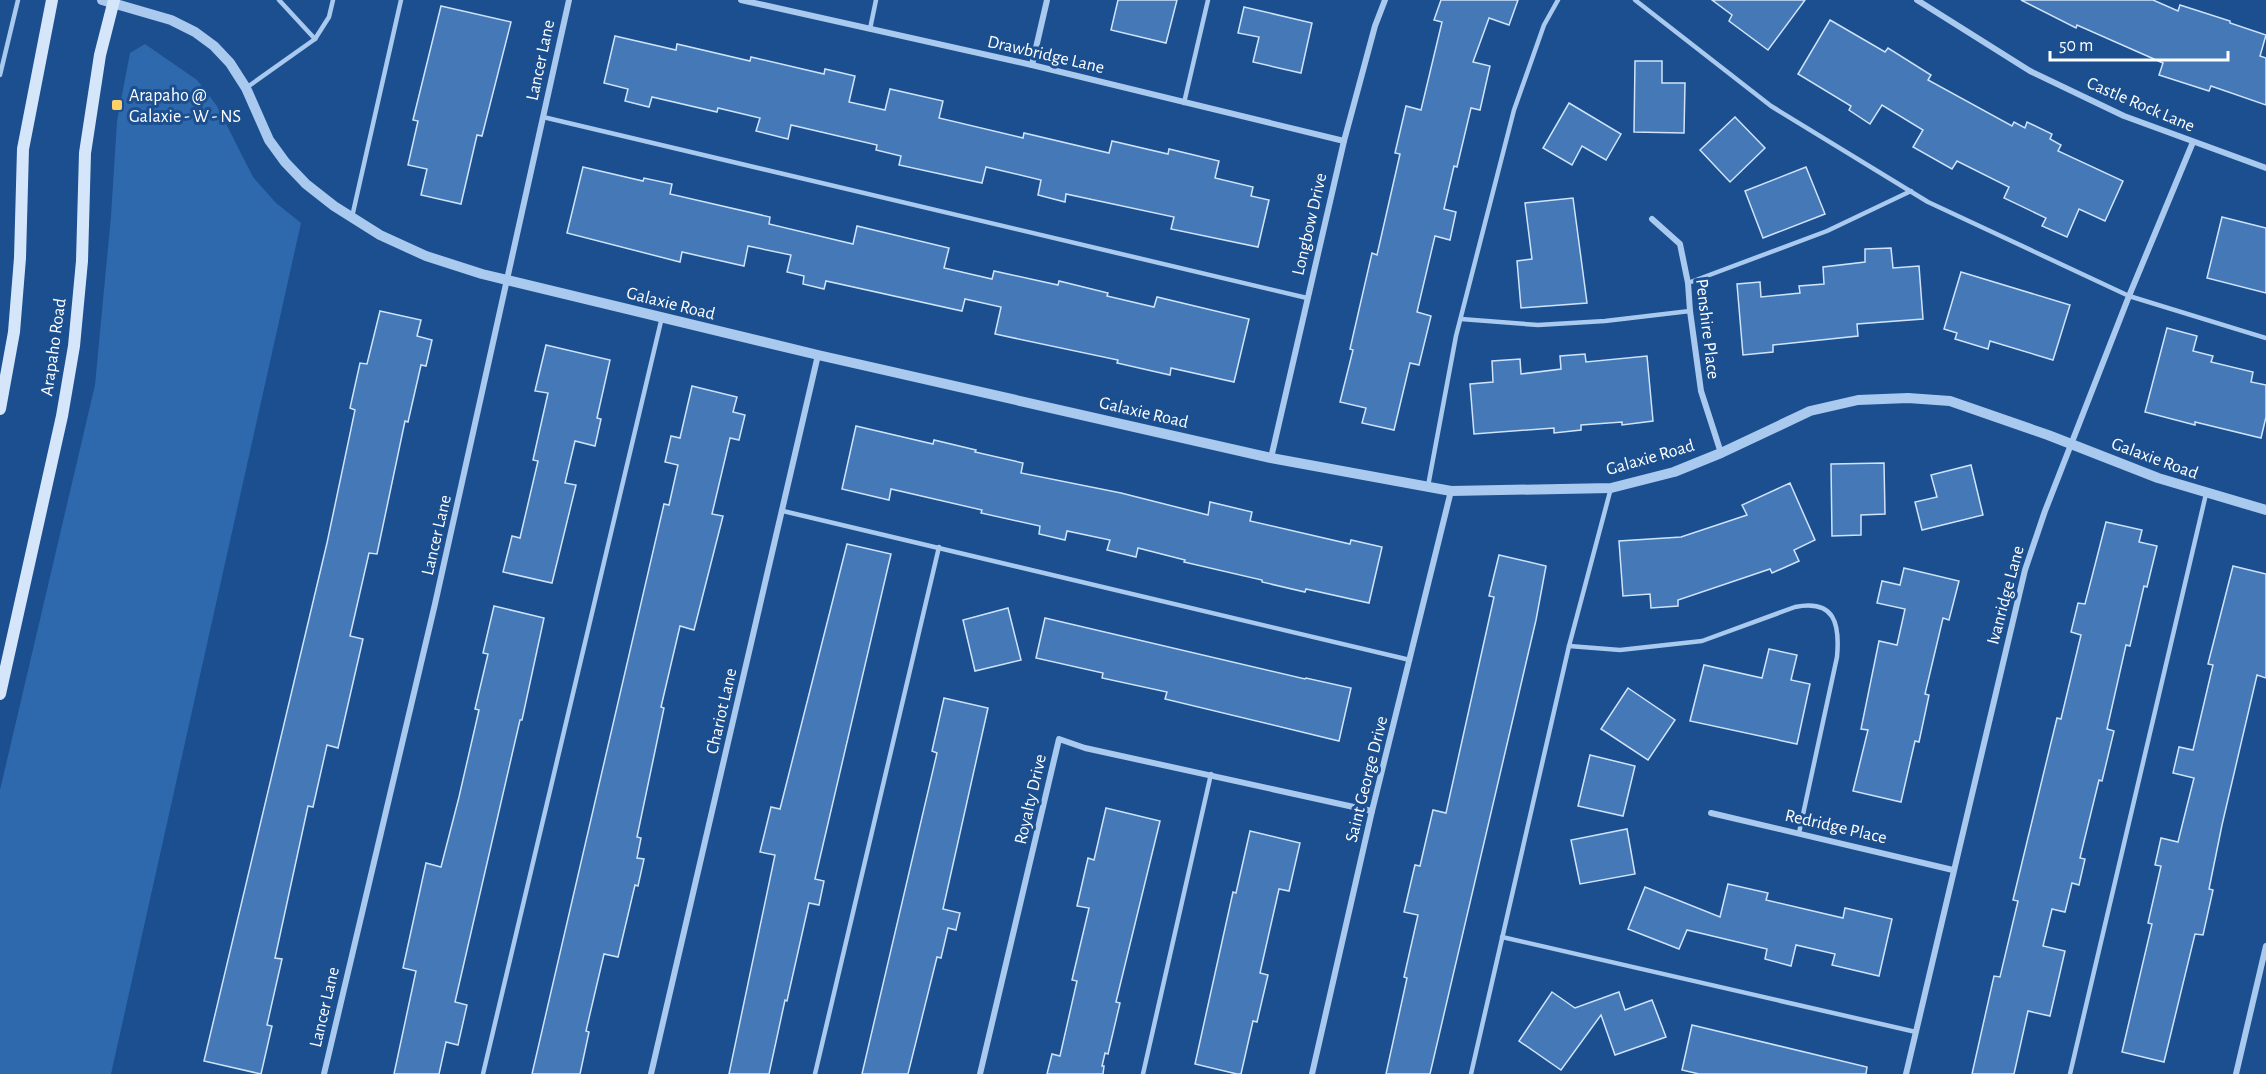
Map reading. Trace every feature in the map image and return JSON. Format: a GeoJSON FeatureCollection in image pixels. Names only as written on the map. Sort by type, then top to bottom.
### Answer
{"type":"FeatureCollection","features":[{"type":"Feature","properties":{"kind":"main road"},"geometry":{"type":"LineString","coordinates":[[0,409],[14,332],[17,300],[23,149],[52,0]]}},
{"type":"Feature","properties":{"kind":"main road","name":"Arapaho Road"},"geometry":{"type":"LineString","coordinates":[[0,694],[62,416],[74,346],[82,261],[85,153],[109,1]]}},
{"type":"Feature","properties":{"kind":"street","name":"Lancer Lane"},"geometry":{"type":"LineString","coordinates":[[324,1074],[435,604],[569,0]]}},
{"type":"Feature","properties":{"kind":"street","name":"Drawbridge Lane"},"geometry":{"type":"LineString","coordinates":[[741,0],[1032,65],[1344,141]]}},
{"type":"Feature","properties":{"kind":"street"},"geometry":{"type":"LineString","coordinates":[[1032,65],[1047,0]]}},
{"type":"Feature","properties":{"kind":"street","name":"Longbow Drive"},"geometry":{"type":"LineString","coordinates":[[1271,458],[1344,141],[1375,26],[1385,0]]}},
{"type":"Feature","properties":{"kind":"street","name":"Castle Rock Lane"},"geometry":{"type":"LineString","coordinates":[[1917,0],[2030,71],[2124,116],[2266,168]]}},
{"type":"Feature","properties":{"kind":"street","name":"Galaxie Road"},"geometry":{"type":"LineString","coordinates":[[109,1],[171,20],[195,32],[214,46],[230,63],[246,88],[269,140],[285,162],[306,183],[380,235],[426,256],[508,281],[818,355],[1271,458],[1451,491],[1611,488],[1674,472],[1721,453],[1810,411],[1858,400],[1908,398],[1950,401],[2073,444],[2158,478],[2266,510]]}},
{"type":"Feature","properties":{"kind":"street","name":"Ivanridge Lane"},"geometry":{"type":"LineString","coordinates":[[1906,1074],[2025,570],[2045,511],[2129,296],[2193,142]]}},
{"type":"Feature","properties":{"kind":"street","name":"Penshire Place"},"geometry":{"type":"LineString","coordinates":[[1652,219],[1680,244],[1688,283],[1701,391],[1721,453]]}},
{"type":"Feature","properties":{"kind":"street","name":"Chariot Lane"},"geometry":{"type":"LineString","coordinates":[[651,1074],[818,355]]}},
{"type":"Feature","properties":{"kind":"street","name":"Saint George Drive"},"geometry":{"type":"LineString","coordinates":[[1312,1074],[1372,811],[1451,491]]}},
{"type":"Feature","properties":{"kind":"street","name":"Royalty Drive"},"geometry":{"type":"LineString","coordinates":[[980,1074],[1059,739],[1085,747],[1372,811]]}},
{"type":"Feature","properties":{"kind":"street","name":"Redridge Place"},"geometry":{"type":"LineString","coordinates":[[1711,813],[1953,870]]}},
{"type":"Feature","properties":{"kind":"street"},"geometry":{"type":"LineString","coordinates":[[2236,1074],[2266,946]]}},
{"type":"Feature","properties":{"kind":"lane"},"geometry":{"type":"LineString","coordinates":[[0,75],[18,0]]}},
{"type":"Feature","properties":{"kind":"lane"},"geometry":{"type":"LineString","coordinates":[[279,0],[315,39]]}},
{"type":"Feature","properties":{"kind":"lane"},"geometry":{"type":"LineString","coordinates":[[246,88],[315,39],[329,17],[333,0]]}},
{"type":"Feature","properties":{"kind":"lane"},"geometry":{"type":"LineString","coordinates":[[352,217],[401,0]]}},
{"type":"Feature","properties":{"kind":"lane"},"geometry":{"type":"LineString","coordinates":[[870,29],[876,0]]}},
{"type":"Feature","properties":{"kind":"lane"},"geometry":{"type":"LineString","coordinates":[[1184,103],[1208,0]]}},
{"type":"Feature","properties":{"kind":"lane"},"geometry":{"type":"LineString","coordinates":[[1427,488],[1461,319],[1514,110],[1544,25],[1558,0]]}},
{"type":"Feature","properties":{"kind":"lane"},"geometry":{"type":"LineString","coordinates":[[1635,0],[1771,106],[1928,202],[2129,296],[2266,338]]}},
{"type":"Feature","properties":{"kind":"lane"},"geometry":{"type":"LineString","coordinates":[[543,117],[1307,298]]}},
{"type":"Feature","properties":{"kind":"lane"},"geometry":{"type":"LineString","coordinates":[[1688,283],[1827,231],[1911,192]]}},
{"type":"Feature","properties":{"kind":"lane"},"geometry":{"type":"LineString","coordinates":[[1461,319],[1538,325],[1605,321],[1690,310]]}},
{"type":"Feature","properties":{"kind":"lane"},"geometry":{"type":"LineString","coordinates":[[483,1074],[662,318]]}},
{"type":"Feature","properties":{"kind":"lane"},"geometry":{"type":"LineString","coordinates":[[1471,1074],[1569,646],[1611,488]]}},
{"type":"Feature","properties":{"kind":"lane"},"geometry":{"type":"LineString","coordinates":[[2070,1074],[2206,494]]}},
{"type":"Feature","properties":{"kind":"lane"},"geometry":{"type":"LineString","coordinates":[[783,511],[1410,660]]}},
{"type":"Feature","properties":{"kind":"lane"},"geometry":{"type":"LineString","coordinates":[[815,1074],[939,547]]}},
{"type":"Feature","properties":{"kind":"lane"},"geometry":{"type":"LineString","coordinates":[[1569,646],[1620,650],[1702,641],[1796,607],[1810,604],[1824,608],[1835,620],[1839,639],[1799,833]]}},
{"type":"Feature","properties":{"kind":"lane"},"geometry":{"type":"LineString","coordinates":[[1143,1074],[1211,774]]}},
{"type":"Feature","properties":{"kind":"lane"},"geometry":{"type":"LineString","coordinates":[[1502,937],[1916,1032]]}},
{"type":"Feature","properties":{"kind":"shaded area"},"geometry":{"type":"Polygon","coordinates":[[[145,44],[197,80],[217,106],[253,177],[276,203],[301,223],[111,1074],[0,1074],[0,790],[95,385],[111,216],[117,121],[130,53],[145,44]]]}},
{"type":"Feature","properties":{"kind":"building"},"geometry":{"type":"Polygon","coordinates":[[[1118,0],[1177,0],[1166,43],[1111,30],[1118,0]]]}},
{"type":"Feature","properties":{"kind":"building"},"geometry":{"type":"Polygon","coordinates":[[[1441,0],[1518,0],[1509,25],[1489,18],[1473,62],[1490,66],[1480,110],[1471,108],[1444,209],[1456,212],[1450,240],[1435,236],[1417,312],[1431,316],[1419,365],[1410,363],[1394,430],[1362,423],[1366,408],[1340,402],[1372,253],[1377,255],[1400,154],[1395,153],[1406,106],[1421,110],[1442,22],[1434,20],[1441,0]]]}},
{"type":"Feature","properties":{"kind":"building"},"geometry":{"type":"Polygon","coordinates":[[[1712,0],[1805,0],[1768,50],[1729,21],[1732,15],[1712,0]]]}},
{"type":"Feature","properties":{"kind":"building"},"geometry":{"type":"Polygon","coordinates":[[[2021,0],[2153,0],[2178,11],[2180,5],[2266,35],[2260,56],[2266,58],[2266,105],[2211,86],[2209,91],[2159,75],[2163,63],[2077,25],[2076,28],[2021,0]]]}},
{"type":"Feature","properties":{"kind":"building"},"geometry":{"type":"Polygon","coordinates":[[[441,6],[511,22],[482,136],[477,135],[461,204],[421,195],[427,169],[408,165],[418,121],[413,120],[441,6]]]}},
{"type":"Feature","properties":{"kind":"building"},"geometry":{"type":"Polygon","coordinates":[[[1244,7],[1312,23],[1301,73],[1253,62],[1259,37],[1238,33],[1244,7]]]}},
{"type":"Feature","properties":{"kind":"building"},"geometry":{"type":"Polygon","coordinates":[[[1830,20],[1885,52],[1888,48],[1931,75],[1928,80],[2012,126],[2014,122],[2025,128],[2027,122],[2052,134],[2050,139],[2061,145],[2058,151],[2123,181],[2105,221],[2079,209],[2067,237],[2042,226],[2046,218],[2004,198],[2009,187],[1957,161],[1952,169],[1913,147],[1923,130],[1882,105],[1870,124],[1849,110],[1851,106],[1798,74],[1830,20]]]}},
{"type":"Feature","properties":{"kind":"building"},"geometry":{"type":"Polygon","coordinates":[[[615,36],[676,50],[677,44],[750,61],[751,57],[824,74],[825,69],[855,76],[849,102],[885,110],[890,89],[943,101],[939,118],[1023,138],[1024,133],[1109,153],[1112,141],[1168,154],[1169,149],[1219,161],[1215,178],[1253,187],[1251,196],[1269,200],[1258,247],[1171,229],[1174,217],[1066,194],[1065,202],[1038,195],[1041,180],[986,167],[982,183],[899,165],[901,156],[876,150],[877,145],[791,125],[788,139],[756,131],[760,118],[718,108],[717,112],[652,97],[649,107],[625,101],[628,89],[604,83],[615,36]]]}},
{"type":"Feature","properties":{"kind":"building"},"geometry":{"type":"Polygon","coordinates":[[[1635,61],[1662,61],[1662,83],[1685,83],[1684,133],[1634,132],[1635,61]]]}},
{"type":"Feature","properties":{"kind":"building"},"geometry":{"type":"Polygon","coordinates":[[[1569,103],[1621,134],[1606,160],[1582,146],[1572,165],[1543,148],[1569,103]]]}},
{"type":"Feature","properties":{"kind":"building"},"geometry":{"type":"Polygon","coordinates":[[[1735,117],[1765,148],[1730,182],[1700,150],[1735,117]]]}},
{"type":"Feature","properties":{"kind":"building"},"geometry":{"type":"Polygon","coordinates":[[[583,167],[643,181],[644,178],[672,184],[670,194],[770,217],[769,224],[853,244],[857,226],[949,248],[944,268],[992,279],[994,271],[1058,285],[1059,281],[1154,307],[1157,297],[1249,319],[1234,382],[1171,368],[1170,375],[1117,363],[1118,360],[995,334],[1001,307],[965,299],[962,311],[826,281],[824,289],[803,284],[804,276],[787,272],[791,255],[748,246],[744,266],[682,252],[680,262],[567,233],[583,167]]]}},
{"type":"Feature","properties":{"kind":"building"},"geometry":{"type":"Polygon","coordinates":[[[1806,167],[1825,214],[1763,238],[1745,191],[1806,167]]]}},
{"type":"Feature","properties":{"kind":"building"},"geometry":{"type":"Polygon","coordinates":[[[1573,198],[1587,303],[1521,308],[1517,261],[1532,259],[1525,203],[1573,198]]]}},
{"type":"Feature","properties":{"kind":"building"},"geometry":{"type":"Polygon","coordinates":[[[2222,217],[2266,228],[2266,293],[2207,278],[2222,217]]]}},
{"type":"Feature","properties":{"kind":"building"},"geometry":{"type":"Polygon","coordinates":[[[1891,248],[1893,268],[1919,266],[1923,319],[1857,324],[1858,336],[1773,345],[1773,352],[1743,355],[1737,284],[1760,282],[1761,297],[1800,293],[1799,286],[1824,284],[1823,267],[1865,262],[1865,249],[1891,248]]]}},
{"type":"Feature","properties":{"kind":"building"},"geometry":{"type":"Polygon","coordinates":[[[1961,272],[2070,305],[2053,360],[1990,341],[1988,349],[1955,339],[1957,333],[1944,329],[1961,272]]]}},
{"type":"Feature","properties":{"kind":"building"},"geometry":{"type":"Polygon","coordinates":[[[380,311],[421,320],[417,336],[432,340],[426,366],[421,365],[408,422],[405,421],[377,554],[369,553],[350,636],[363,639],[338,748],[327,745],[313,807],[308,806],[275,958],[282,959],[267,1025],[272,1026],[261,1074],[204,1061],[327,543],[355,410],[350,408],[360,363],[367,364],[380,311]]]}},
{"type":"Feature","properties":{"kind":"building"},"geometry":{"type":"Polygon","coordinates":[[[2167,328],[2197,336],[2193,351],[2213,356],[2211,362],[2253,372],[2251,382],[2266,385],[2266,417],[2261,438],[2145,412],[2167,328]]]}},
{"type":"Feature","properties":{"kind":"building"},"geometry":{"type":"Polygon","coordinates":[[[546,345],[610,360],[597,418],[601,419],[595,446],[575,441],[565,483],[576,485],[552,583],[503,572],[512,536],[520,538],[538,461],[533,460],[548,393],[535,391],[546,345]]]}},
{"type":"Feature","properties":{"kind":"building"},"geometry":{"type":"Polygon","coordinates":[[[1585,354],[1586,362],[1647,356],[1653,421],[1622,425],[1622,422],[1581,425],[1581,430],[1554,433],[1554,428],[1474,434],[1470,384],[1493,382],[1492,361],[1520,359],[1521,374],[1561,369],[1560,356],[1585,354]]]}},
{"type":"Feature","properties":{"kind":"building"},"geometry":{"type":"Polygon","coordinates":[[[692,386],[737,397],[733,412],[745,415],[739,440],[730,438],[712,514],[723,516],[694,630],[680,626],[661,707],[664,708],[637,837],[641,838],[637,858],[644,859],[638,886],[635,885],[618,957],[604,954],[586,1031],[589,1032],[580,1074],[532,1074],[664,504],[669,505],[678,465],[665,462],[671,436],[680,438],[692,386]]]}},
{"type":"Feature","properties":{"kind":"building"},"geometry":{"type":"Polygon","coordinates":[[[856,426],[933,444],[934,440],[1023,463],[1021,473],[1121,493],[1208,515],[1210,502],[1252,512],[1250,521],[1350,544],[1351,540],[1382,547],[1369,603],[1262,582],[1262,580],[1184,562],[1185,560],[1138,548],[1136,557],[1107,550],[1110,540],[1067,531],[1065,540],[1039,534],[1040,526],[891,489],[889,500],[842,489],[856,426]]]}},
{"type":"Feature","properties":{"kind":"building"},"geometry":{"type":"Polygon","coordinates":[[[1884,463],[1885,514],[1861,515],[1861,535],[1832,536],[1831,464],[1884,463]]]}},
{"type":"Feature","properties":{"kind":"building"},"geometry":{"type":"Polygon","coordinates":[[[1971,465],[1983,515],[1922,530],[1915,502],[1937,497],[1931,475],[1971,465]]]}},
{"type":"Feature","properties":{"kind":"building"},"geometry":{"type":"Polygon","coordinates":[[[1790,483],[1815,540],[1794,550],[1799,561],[1772,573],[1770,569],[1678,600],[1678,606],[1651,608],[1650,594],[1623,596],[1619,541],[1681,537],[1747,515],[1742,505],[1790,483]]]}},
{"type":"Feature","properties":{"kind":"building"},"geometry":{"type":"Polygon","coordinates":[[[2106,522],[2142,530],[2139,542],[2157,546],[2147,587],[2144,586],[2130,646],[2126,645],[2107,729],[2114,731],[2102,781],[2099,780],[2080,858],[2085,859],[2079,885],[2072,883],[2065,912],[2052,909],[2043,946],[2065,951],[2050,1016],[2028,1011],[2014,1074],[1972,1074],[1994,976],[2000,977],[2018,901],[2013,900],[2057,718],[2061,719],[2081,635],[2071,632],[2078,603],[2085,604],[2106,522]]]}},
{"type":"Feature","properties":{"kind":"building"},"geometry":{"type":"Polygon","coordinates":[[[847,544],[891,554],[815,879],[824,881],[819,905],[809,903],[769,1074],[729,1074],[775,855],[760,852],[771,807],[780,809],[847,544]]]}},
{"type":"Feature","properties":{"kind":"building"},"geometry":{"type":"Polygon","coordinates":[[[1499,555],[1546,566],[1536,620],[1430,1074],[1386,1074],[1418,915],[1404,912],[1415,865],[1420,866],[1433,810],[1446,813],[1494,597],[1489,596],[1499,555]]]}},
{"type":"Feature","properties":{"kind":"building"},"geometry":{"type":"Polygon","coordinates":[[[2233,566],[2266,574],[2266,678],[2257,675],[2222,825],[2209,889],[2213,890],[2203,935],[2195,934],[2164,1062],[2122,1052],[2152,924],[2148,923],[2161,866],[2155,865],[2161,838],[2178,842],[2194,778],[2173,773],[2179,747],[2193,750],[2213,665],[2208,664],[2233,566]]]}},
{"type":"Feature","properties":{"kind":"building"},"geometry":{"type":"Polygon","coordinates":[[[1904,568],[1959,581],[1949,620],[1943,618],[1925,694],[1929,695],[1919,742],[1915,741],[1901,802],[1853,791],[1868,730],[1861,729],[1879,641],[1897,645],[1905,609],[1877,603],[1882,581],[1900,585],[1904,568]]]}},
{"type":"Feature","properties":{"kind":"building"},"geometry":{"type":"Polygon","coordinates":[[[494,606],[544,618],[455,1002],[467,1005],[458,1045],[446,1042],[439,1074],[394,1074],[416,971],[403,968],[426,863],[441,867],[459,797],[479,710],[475,709],[488,654],[483,653],[494,606]]]}},
{"type":"Feature","properties":{"kind":"building"},"geometry":{"type":"Polygon","coordinates":[[[1008,608],[1021,660],[975,671],[963,620],[1008,608]]]}},
{"type":"Feature","properties":{"kind":"building"},"geometry":{"type":"Polygon","coordinates":[[[1045,618],[1351,688],[1339,741],[1165,699],[1167,692],[1102,678],[1103,673],[1036,658],[1045,618]]]}},
{"type":"Feature","properties":{"kind":"building"},"geometry":{"type":"Polygon","coordinates":[[[1769,649],[1797,655],[1791,680],[1810,684],[1797,744],[1690,721],[1704,665],[1762,678],[1769,649]]]}},
{"type":"Feature","properties":{"kind":"building"},"geometry":{"type":"Polygon","coordinates":[[[1628,688],[1675,720],[1648,760],[1601,729],[1628,688]]]}},
{"type":"Feature","properties":{"kind":"building"},"geometry":{"type":"Polygon","coordinates":[[[944,698],[988,708],[943,909],[960,913],[956,930],[948,928],[941,958],[937,957],[908,1074],[862,1074],[937,753],[932,751],[944,698]]]}},
{"type":"Feature","properties":{"kind":"building"},"geometry":{"type":"Polygon","coordinates":[[[1590,755],[1635,766],[1623,816],[1578,806],[1590,755]]]}},
{"type":"Feature","properties":{"kind":"building"},"geometry":{"type":"Polygon","coordinates":[[[1106,808],[1160,821],[1116,1002],[1120,1003],[1108,1054],[1105,1053],[1103,1074],[1047,1074],[1052,1054],[1060,1056],[1077,981],[1072,980],[1089,908],[1077,906],[1088,858],[1094,860],[1106,808]]]}},
{"type":"Feature","properties":{"kind":"building"},"geometry":{"type":"Polygon","coordinates":[[[1627,829],[1635,874],[1580,884],[1571,840],[1627,829]]]}},
{"type":"Feature","properties":{"kind":"building"},"geometry":{"type":"Polygon","coordinates":[[[1250,831],[1300,843],[1289,891],[1279,889],[1260,973],[1268,975],[1257,1022],[1253,1021],[1241,1074],[1237,1074],[1195,1064],[1233,892],[1236,893],[1250,831]]]}},
{"type":"Feature","properties":{"kind":"building"},"geometry":{"type":"Polygon","coordinates":[[[1728,884],[1768,893],[1766,900],[1843,918],[1845,908],[1892,919],[1879,976],[1832,965],[1835,954],[1796,945],[1791,966],[1765,959],[1767,949],[1687,930],[1679,949],[1628,929],[1645,887],[1720,917],[1728,884]]]}},
{"type":"Feature","properties":{"kind":"building"},"geometry":{"type":"Polygon","coordinates":[[[1552,992],[1575,1008],[1619,992],[1625,1010],[1652,1000],[1666,1037],[1615,1055],[1601,1015],[1561,1070],[1519,1041],[1552,992]]]}},
{"type":"Feature","properties":{"kind":"building"},"geometry":{"type":"Polygon","coordinates":[[[1692,1025],[1867,1067],[1866,1074],[1699,1074],[1682,1070],[1692,1025]]]}},
{"type":"Feature","properties":{"kind":"place","name":"Arapaho @ Galaxie - W - NS"},"geometry":{"type":"Point","coordinates":[117,105]}}]}
